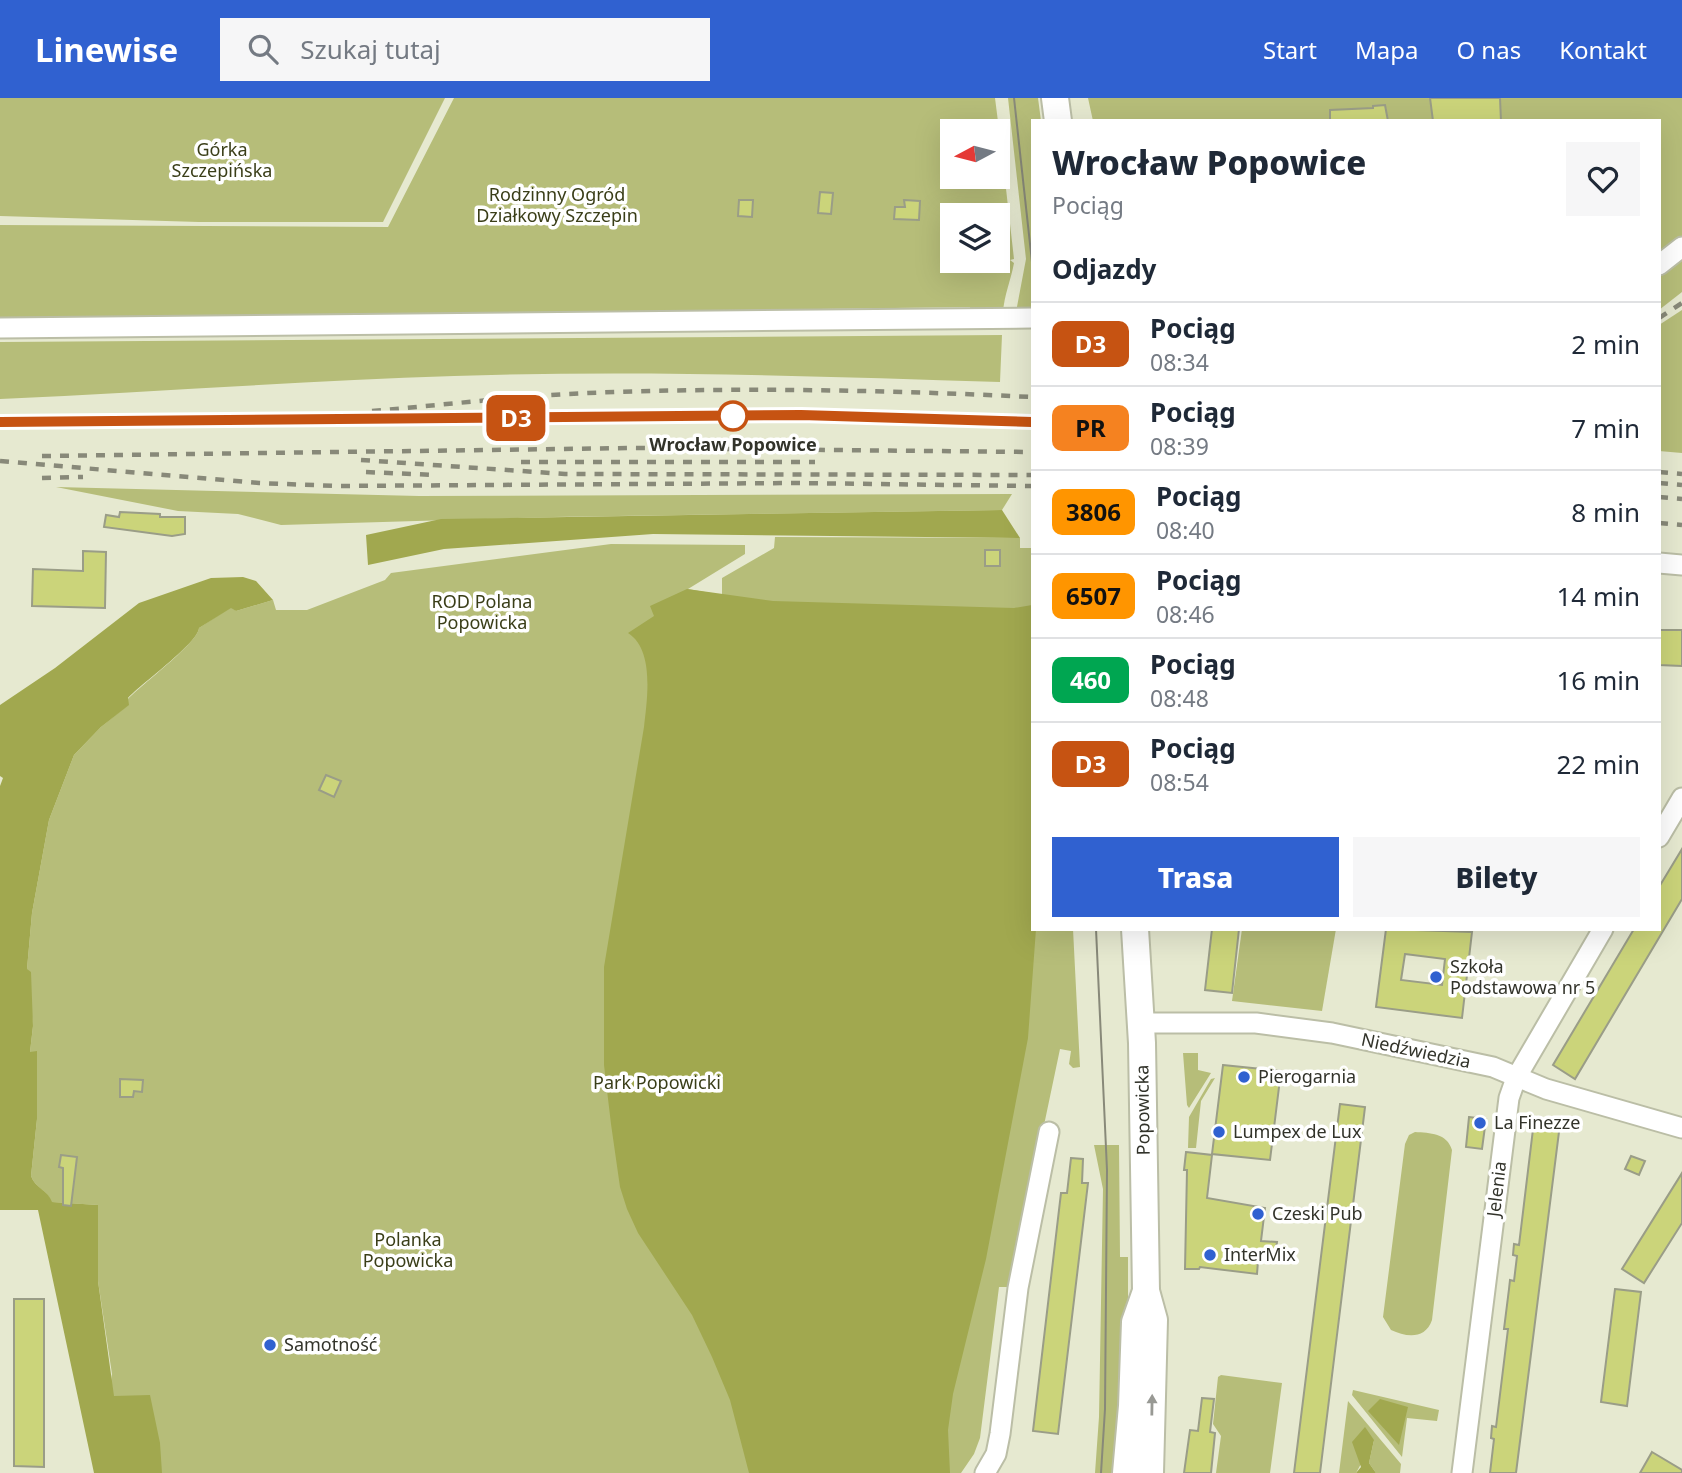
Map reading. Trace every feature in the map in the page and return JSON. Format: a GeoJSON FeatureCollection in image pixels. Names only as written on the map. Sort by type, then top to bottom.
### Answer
{"type":"FeatureCollection","features":[{"type":"Feature","properties":{"kind":"street"},"geometry":{"type":"LineString","coordinates":[[1055,98],[1058,119]]}},
{"type":"Feature","properties":{"kind":"street"},"geometry":{"type":"LineString","coordinates":[[1661,263],[1682,247]]}},
{"type":"Feature","properties":{"kind":"street"},"geometry":{"type":"LineString","coordinates":[[0,328],[1031,318]]}},
{"type":"Feature","properties":{"kind":"street"},"geometry":{"type":"LineString","coordinates":[[1661,563],[1682,565]]}},
{"type":"Feature","properties":{"kind":"street"},"geometry":{"type":"LineString","coordinates":[[1661,834],[1682,798]]}},
{"type":"Feature","properties":{"kind":"street","name":"Popowicka"},"geometry":{"type":"LineString","coordinates":[[1135,931],[1141,1023],[1146,1291],[1154,1320],[1150,1473]]}},
{"type":"Feature","properties":{"kind":"street","name":"Jelenia"},"geometry":{"type":"LineString","coordinates":[[1462,1473],[1509,1098],[1516,1078],[1603,931]]}},
{"type":"Feature","properties":{"kind":"street","name":"Niedźwiedzia"},"geometry":{"type":"LineString","coordinates":[[1141,1023],[1231,1022],[1300,1028],[1493,1068],[1516,1078],[1682,1128]]}},
{"type":"Feature","properties":{"kind":"street"},"geometry":{"type":"LineString","coordinates":[[985,1473],[996,1454],[998,1444],[1018,1288],[1049,1132]]}},
{"type":"Feature","properties":{"kind":"street","name":"Popowicka"},"geometry":{"type":"LineString","coordinates":[[1126,1473],[1135,1322],[1146,1291]]}},
{"type":"Feature","properties":{"kind":"green space","name":"Górka Szczepińska"},"geometry":{"type":"Polygon","coordinates":[[[0,98],[445,98],[383,222],[199,222],[0,216],[0,98]]]}},
{"type":"Feature","properties":{"kind":"green space","name":"Rodzinny Ogród Działkowy Szczepin"},"geometry":{"type":"Polygon","coordinates":[[[454,98],[995,98],[998,119],[940,119],[940,189],[1006,189],[1008,203],[940,203],[940,273],[1010,273],[1010,260],[1014,263],[1003,313],[971,314],[970,307],[0,320],[0,225],[388,227],[454,98]]]}},
{"type":"Feature","properties":{"kind":"green space"},"geometry":{"type":"Polygon","coordinates":[[[1008,98],[1038,98],[1041,119],[1031,119],[1031,312],[1016,312],[1026,259],[1008,98]]]}},
{"type":"Feature","properties":{"kind":"green space"},"geometry":{"type":"Polygon","coordinates":[[[1088,98],[1682,98],[1682,239],[1661,255],[1661,119],[1093,119],[1088,98]]]}},
{"type":"Feature","properties":{"kind":"green space","name":"Rodzinny Ogród Działkowy Szczepin"},"geometry":{"type":"Polygon","coordinates":[[[1010,224],[1014,259],[1010,260],[1010,224]]]}},
{"type":"Feature","properties":{"kind":"green space"},"geometry":{"type":"Polygon","coordinates":[[[1682,255],[1682,292],[1661,308],[1661,271],[1682,255]]]}},
{"type":"Feature","properties":{"kind":"green space"},"geometry":{"type":"Polygon","coordinates":[[[1682,310],[1682,453],[1661,451],[1661,324],[1682,310]]]}},
{"type":"Feature","properties":{"kind":"green space"},"geometry":{"type":"Polygon","coordinates":[[[1002,335],[1000,382],[727,374],[522,374],[0,399],[0,342],[1002,335]]]}},
{"type":"Feature","properties":{"kind":"green space"},"geometry":{"type":"Polygon","coordinates":[[[56,487],[419,496],[1012,494],[1002,510],[553,517],[281,525],[238,514],[178,511],[56,487]]]}},
{"type":"Feature","properties":{"kind":"green space"},"geometry":{"type":"Polygon","coordinates":[[[1002,510],[1020,538],[653,534],[444,549],[368,565],[366,535],[441,519],[1002,510]]]}},
{"type":"Feature","properties":{"kind":"green space","name":"Park Popowicki"},"geometry":{"type":"Polygon","coordinates":[[[775,537],[1020,538],[1020,548],[1031,548],[1031,931],[1073,931],[1080,1067],[1073,1068],[1069,1064],[1071,1051],[1060,1049],[1010,1287],[999,1287],[980,1438],[974,1454],[961,1473],[98,1473],[112,1374],[98,1281],[98,1205],[51,1202],[31,1176],[37,1119],[37,1052],[30,1052],[33,1026],[27,969],[32,913],[49,820],[74,755],[101,727],[128,705],[128,699],[189,643],[199,628],[231,607],[236,611],[273,600],[276,610],[307,610],[385,580],[391,573],[611,544],[745,545],[745,554],[688,589],[722,595],[722,578],[774,548],[775,537]]]}},
{"type":"Feature","properties":{"kind":"green space"},"geometry":{"type":"Polygon","coordinates":[[[243,577],[256,581],[273,600],[236,611],[231,608],[199,628],[180,653],[128,698],[129,705],[101,727],[74,755],[49,820],[32,913],[27,969],[31,972],[33,1026],[30,1052],[37,1051],[37,1119],[31,1176],[52,1202],[98,1205],[98,1281],[114,1396],[150,1395],[160,1443],[162,1473],[94,1473],[38,1210],[0,1210],[0,786],[3,778],[0,776],[0,705],[55,668],[139,603],[211,578],[243,577]]]}},
{"type":"Feature","properties":{"kind":"green space"},"geometry":{"type":"Polygon","coordinates":[[[687,589],[773,601],[1014,608],[1031,605],[1031,931],[1036,931],[1028,1038],[986,1259],[953,1394],[948,1430],[950,1473],[749,1473],[730,1400],[712,1357],[692,1315],[638,1233],[627,1209],[620,1187],[604,1065],[604,967],[644,727],[647,690],[646,663],[642,651],[637,641],[628,633],[654,616],[650,606],[687,589]]]}},
{"type":"Feature","properties":{"kind":"green space"},"geometry":{"type":"Polygon","coordinates":[[[1242,931],[1336,931],[1322,1011],[1232,1001],[1242,931]]]}},
{"type":"Feature","properties":{"kind":"green space"},"geometry":{"type":"Polygon","coordinates":[[[1183,1053],[1198,1053],[1198,1070],[1211,1073],[1189,1108],[1187,1105],[1183,1053]]]}},
{"type":"Feature","properties":{"kind":"green space"},"geometry":{"type":"Polygon","coordinates":[[[1215,1078],[1201,1101],[1196,1148],[1188,1148],[1189,1117],[1211,1079],[1215,1078]]]}},
{"type":"Feature","properties":{"kind":"green space"},"geometry":{"type":"Polygon","coordinates":[[[1415,1132],[1442,1137],[1452,1150],[1432,1320],[1425,1331],[1409,1335],[1391,1330],[1383,1317],[1405,1144],[1409,1135],[1415,1132]]]}},
{"type":"Feature","properties":{"kind":"green space"},"geometry":{"type":"Polygon","coordinates":[[[1094,1145],[1119,1145],[1120,1257],[1128,1257],[1128,1320],[1118,1473],[1095,1473],[1099,1417],[1103,1189],[1094,1145]]]}},
{"type":"Feature","properties":{"kind":"green space"},"geometry":{"type":"Polygon","coordinates":[[[1221,1375],[1282,1383],[1270,1473],[1216,1473],[1221,1436],[1213,1424],[1218,1377],[1221,1375]]]}},
{"type":"Feature","properties":{"kind":"green space"},"geometry":{"type":"Polygon","coordinates":[[[1353,1390],[1439,1410],[1437,1421],[1407,1418],[1402,1457],[1352,1395],[1353,1390]]]}},
{"type":"Feature","properties":{"kind":"green space"},"geometry":{"type":"Polygon","coordinates":[[[1380,1399],[1408,1407],[1399,1445],[1368,1411],[1380,1399]]]}},
{"type":"Feature","properties":{"kind":"green space"},"geometry":{"type":"Polygon","coordinates":[[[1348,1401],[1401,1464],[1400,1473],[1376,1473],[1369,1463],[1374,1440],[1356,1473],[1339,1473],[1348,1401]]]}},
{"type":"Feature","properties":{"kind":"green space"},"geometry":{"type":"Polygon","coordinates":[[[1365,1427],[1374,1440],[1369,1463],[1376,1473],[1356,1473],[1361,1467],[1352,1442],[1365,1427]]]}},
{"type":"Feature","properties":{"kind":"building"},"geometry":{"type":"Polygon","coordinates":[[[1430,98],[1500,98],[1501,119],[1433,119],[1430,98]]]}},
{"type":"Feature","properties":{"kind":"building"},"geometry":{"type":"Polygon","coordinates":[[[1385,105],[1388,119],[1330,119],[1330,110],[1385,105]]]}},
{"type":"Feature","properties":{"kind":"building"},"geometry":{"type":"Polygon","coordinates":[[[820,192],[833,193],[831,214],[818,213],[820,192]]]}},
{"type":"Feature","properties":{"kind":"building"},"geometry":{"type":"Polygon","coordinates":[[[739,200],[753,200],[752,217],[738,216],[739,200]]]}},
{"type":"Feature","properties":{"kind":"building"},"geometry":{"type":"Polygon","coordinates":[[[904,200],[920,201],[919,220],[894,219],[895,207],[905,207],[904,200]]]}},
{"type":"Feature","properties":{"kind":"building"},"geometry":{"type":"Polygon","coordinates":[[[120,512],[185,517],[185,534],[172,536],[104,527],[106,515],[119,517],[120,512]]]}},
{"type":"Feature","properties":{"kind":"building"},"geometry":{"type":"Polygon","coordinates":[[[985,550],[1000,550],[1000,566],[985,566],[985,550]]]}},
{"type":"Feature","properties":{"kind":"building"},"geometry":{"type":"Polygon","coordinates":[[[83,551],[106,552],[105,608],[32,606],[33,569],[83,571],[83,551]]]}},
{"type":"Feature","properties":{"kind":"building"},"geometry":{"type":"Polygon","coordinates":[[[1661,630],[1682,630],[1682,666],[1661,665],[1661,630]]]}},
{"type":"Feature","properties":{"kind":"building"},"geometry":{"type":"Polygon","coordinates":[[[326,775],[341,781],[334,797],[319,790],[326,775]]]}},
{"type":"Feature","properties":{"kind":"building"},"geometry":{"type":"Polygon","coordinates":[[[1682,849],[1682,899],[1575,1079],[1553,1065],[1633,931],[1661,931],[1661,884],[1682,849]]]}},
{"type":"Feature","properties":{"kind":"building"},"geometry":{"type":"Polygon","coordinates":[[[1212,931],[1239,931],[1232,993],[1205,990],[1212,931]]]}},
{"type":"Feature","properties":{"kind":"building"},"geometry":{"type":"Polygon","coordinates":[[[1386,931],[1472,932],[1462,1018],[1376,1007],[1386,931]],[[1405,954],[1401,980],[1442,985],[1445,959],[1405,954]]]}},
{"type":"Feature","properties":{"kind":"building"},"geometry":{"type":"Polygon","coordinates":[[[1223,1065],[1281,1071],[1270,1160],[1212,1154],[1223,1065]]]}},
{"type":"Feature","properties":{"kind":"building"},"geometry":{"type":"Polygon","coordinates":[[[120,1079],[143,1080],[142,1092],[134,1091],[133,1097],[120,1097],[120,1079]]]}},
{"type":"Feature","properties":{"kind":"building"},"geometry":{"type":"Polygon","coordinates":[[[1340,1104],[1365,1107],[1320,1473],[1294,1473],[1340,1104]]]}},
{"type":"Feature","properties":{"kind":"building"},"geometry":{"type":"Polygon","coordinates":[[[1469,1117],[1486,1119],[1482,1149],[1466,1147],[1469,1117]]]}},
{"type":"Feature","properties":{"kind":"building"},"geometry":{"type":"Polygon","coordinates":[[[1534,1121],[1560,1124],[1516,1473],[1490,1473],[1494,1439],[1491,1438],[1492,1426],[1496,1427],[1508,1329],[1504,1329],[1510,1280],[1514,1281],[1517,1256],[1513,1255],[1514,1244],[1519,1245],[1534,1121]]]}},
{"type":"Feature","properties":{"kind":"building"},"geometry":{"type":"Polygon","coordinates":[[[1186,1152],[1212,1155],[1207,1198],[1265,1208],[1261,1241],[1277,1242],[1274,1263],[1258,1261],[1257,1274],[1200,1267],[1185,1269],[1186,1152]]]}},
{"type":"Feature","properties":{"kind":"building"},"geometry":{"type":"Polygon","coordinates":[[[61,1155],[77,1157],[71,1206],[63,1205],[63,1168],[59,1167],[61,1155]]]}},
{"type":"Feature","properties":{"kind":"building"},"geometry":{"type":"Polygon","coordinates":[[[1631,1156],[1645,1161],[1639,1175],[1625,1169],[1631,1156]]]}},
{"type":"Feature","properties":{"kind":"building"},"geometry":{"type":"Polygon","coordinates":[[[1071,1158],[1083,1159],[1082,1183],[1088,1183],[1058,1434],[1033,1431],[1061,1193],[1067,1193],[1071,1158]]]}},
{"type":"Feature","properties":{"kind":"building"},"geometry":{"type":"Polygon","coordinates":[[[1682,1173],[1682,1223],[1644,1283],[1622,1269],[1682,1173]]]}},
{"type":"Feature","properties":{"kind":"building"},"geometry":{"type":"Polygon","coordinates":[[[1615,1289],[1641,1292],[1627,1406],[1601,1402],[1615,1289]]]}},
{"type":"Feature","properties":{"kind":"building"},"geometry":{"type":"Polygon","coordinates":[[[14,1299],[44,1299],[44,1467],[14,1466],[14,1299]]]}},
{"type":"Feature","properties":{"kind":"building"},"geometry":{"type":"Polygon","coordinates":[[[1202,1398],[1214,1399],[1210,1432],[1215,1433],[1211,1473],[1184,1473],[1190,1430],[1198,1431],[1202,1398]]]}},
{"type":"Feature","properties":{"kind":"building"},"geometry":{"type":"Polygon","coordinates":[[[1652,1452],[1682,1470],[1682,1473],[1640,1473],[1652,1452]]]}},
{"type":"Feature","properties":{"kind":"tram line"},"geometry":{"type":"LineString","coordinates":[[1014,98],[1031,253]]}},
{"type":"Feature","properties":{"kind":"tram line"},"geometry":{"type":"LineString","coordinates":[[1096,931],[1107,1170],[1105,1409],[1101,1473]]}},
{"type":"Feature","properties":{"kind":"railway"},"geometry":{"type":"LineString","coordinates":[[1661,317],[1682,303]]}},
{"type":"Feature","properties":{"kind":"railway"},"geometry":{"type":"LineString","coordinates":[[372,411],[534,396],[644,391],[810,390],[1031,397]]}},
{"type":"Feature","properties":{"kind":"railway"},"geometry":{"type":"LineString","coordinates":[[0,422],[801,415],[1031,422]]}},
{"type":"Feature","properties":{"kind":"railway"},"geometry":{"type":"LineString","coordinates":[[42,456],[633,448],[1031,452]]}},
{"type":"Feature","properties":{"kind":"railway"},"geometry":{"type":"LineString","coordinates":[[361,460],[565,474],[1031,475]]}},
{"type":"Feature","properties":{"kind":"railway"},"geometry":{"type":"LineString","coordinates":[[0,461],[259,483],[337,486],[797,483],[1031,486]]}},
{"type":"Feature","properties":{"kind":"railway"},"geometry":{"type":"LineString","coordinates":[[521,462],[815,462]]}},
{"type":"Feature","properties":{"kind":"railway"},"geometry":{"type":"LineString","coordinates":[[366,472],[435,475]]}},
{"type":"Feature","properties":{"kind":"railway"},"geometry":{"type":"LineString","coordinates":[[1661,472],[1682,474]]}},
{"type":"Feature","properties":{"kind":"railway"},"geometry":{"type":"LineString","coordinates":[[42,478],[83,477]]}},
{"type":"Feature","properties":{"kind":"railway"},"geometry":{"type":"LineString","coordinates":[[1661,483],[1682,485]]}},
{"type":"Feature","properties":{"kind":"railway"},"geometry":{"type":"LineString","coordinates":[[1661,497],[1682,499]]}},
{"type":"Feature","properties":{"kind":"railway"},"geometry":{"type":"LineString","coordinates":[[1661,523],[1682,525]]}},
{"type":"Feature","properties":{"kind":"train","name":"D3"},"geometry":{"type":"LineString","coordinates":[[0,422],[801,415],[1031,422]]}},
{"type":"Feature","properties":{"kind":"place","name":"Wrocław Popowice"},"geometry":{"type":"Point","coordinates":[733,416]}},
{"type":"Feature","properties":{"kind":"place","name":"Szkoła Podstawowa nr 5"},"geometry":{"type":"Point","coordinates":[1436,977]}},
{"type":"Feature","properties":{"kind":"place","name":"Pierogarnia"},"geometry":{"type":"Point","coordinates":[1244,1077]}},
{"type":"Feature","properties":{"kind":"place","name":"La Finezze"},"geometry":{"type":"Point","coordinates":[1480,1123]}},
{"type":"Feature","properties":{"kind":"place","name":"Lumpex de Lux"},"geometry":{"type":"Point","coordinates":[1219,1132]}},
{"type":"Feature","properties":{"kind":"place","name":"Czeski Pub"},"geometry":{"type":"Point","coordinates":[1258,1214]}},
{"type":"Feature","properties":{"kind":"place","name":"InterMix"},"geometry":{"type":"Point","coordinates":[1210,1255]}},
{"type":"Feature","properties":{"kind":"place","name":"Samotność"},"geometry":{"type":"Point","coordinates":[270,1345]}},
{"type":"Feature","properties":{"kind":"park label","name":"ROD Polana Popowicka"},"geometry":{"type":"Point","coordinates":[482,612]}},
{"type":"Feature","properties":{"kind":"park label","name":"Polanka Popowicka"},"geometry":{"type":"Point","coordinates":[408,1250]}}]}
